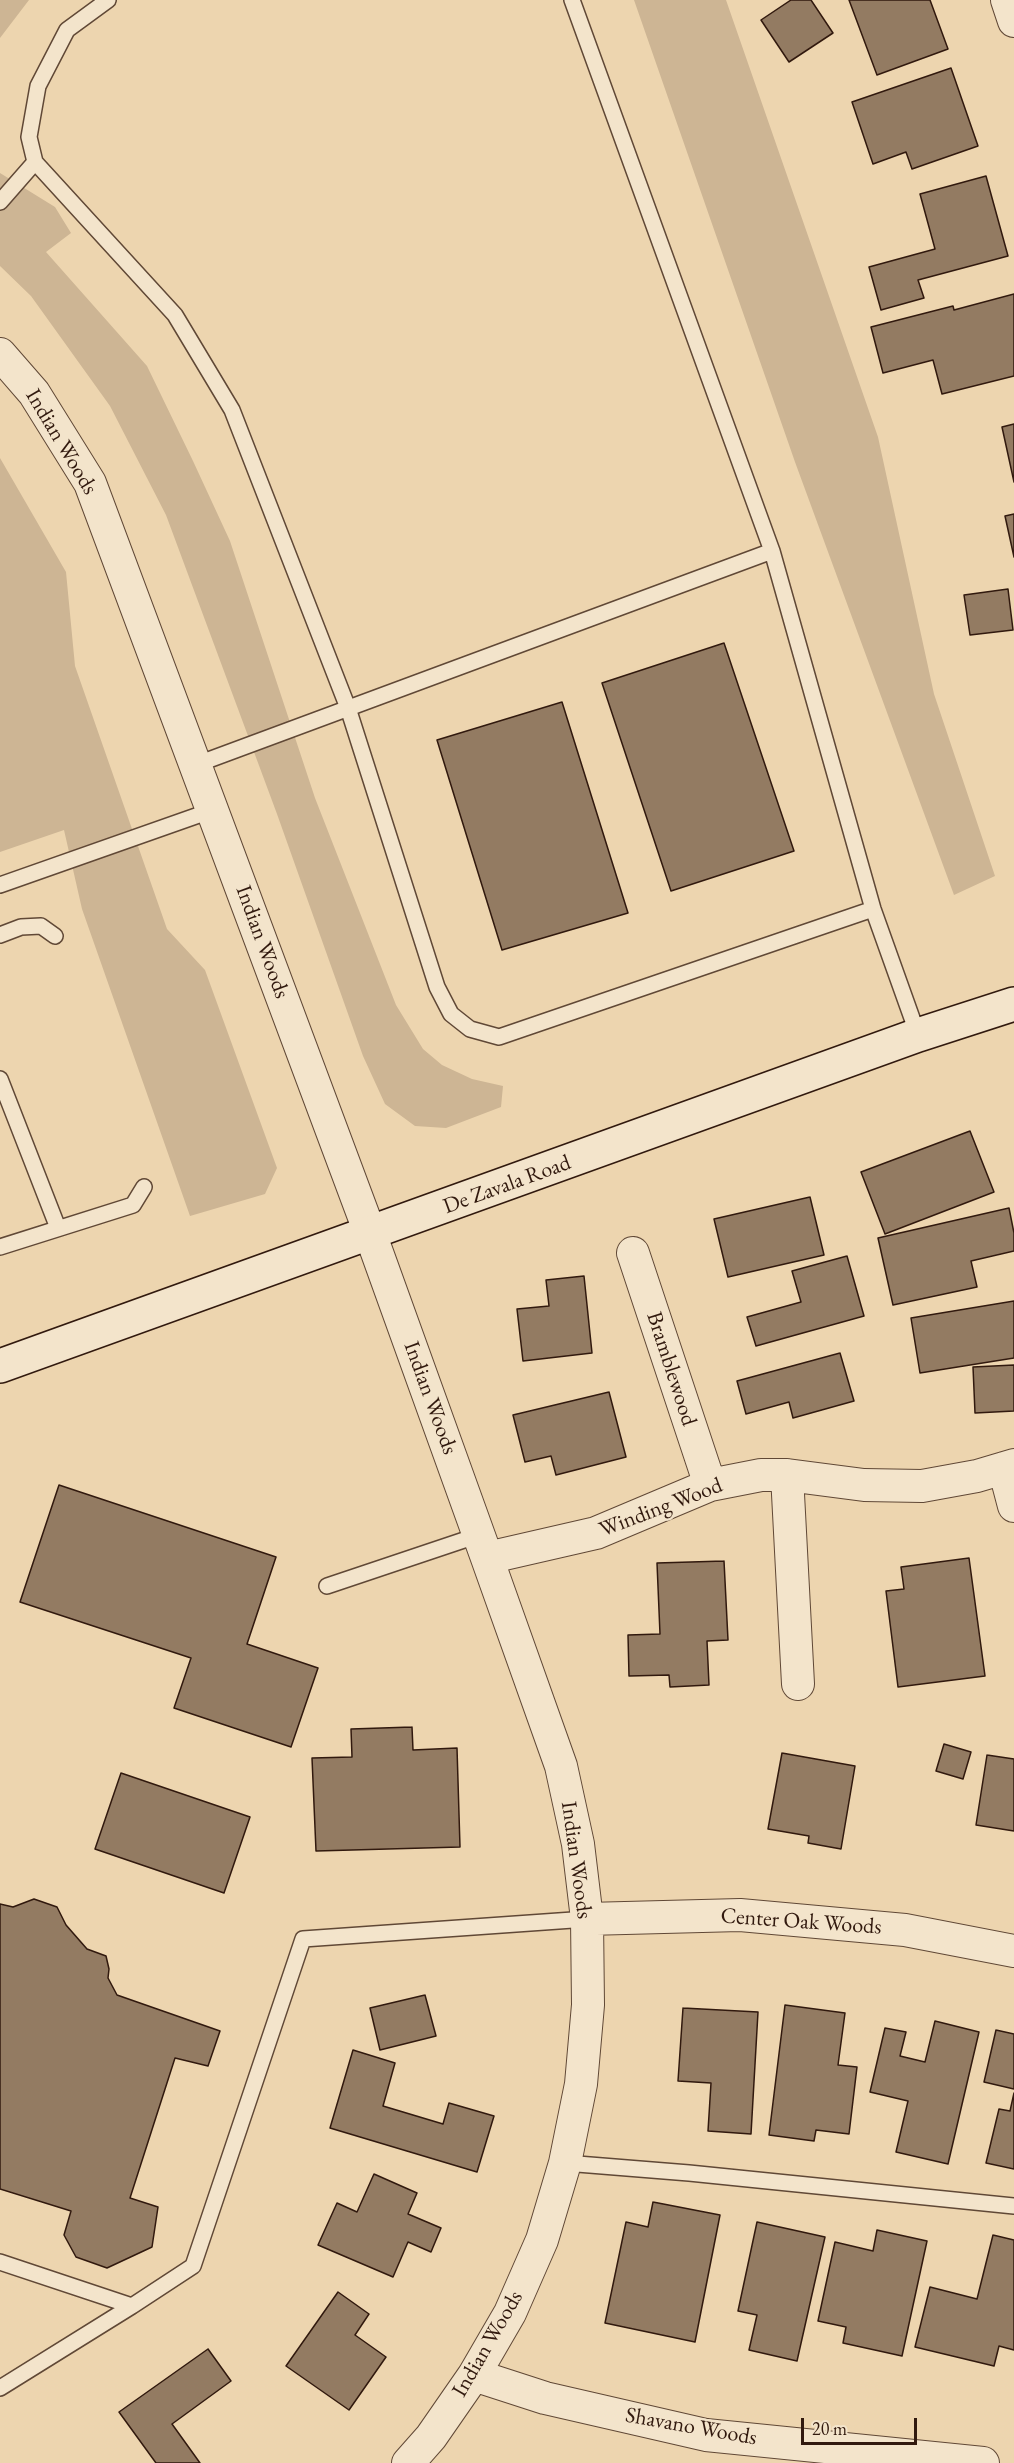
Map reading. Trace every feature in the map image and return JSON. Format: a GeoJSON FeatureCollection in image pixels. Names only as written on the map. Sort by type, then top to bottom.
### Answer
{"type":"FeatureCollection","features":[{"type":"Feature","properties":{"kind":"main road","name":"De Zavala Road"},"geometry":{"type":"LineString","coordinates":[[0,1366],[918,1035],[1014,1004]]}},
{"type":"Feature","properties":{"kind":"street"},"geometry":{"type":"LineString","coordinates":[[1006,0],[1014,21]]}},
{"type":"Feature","properties":{"kind":"street","name":"Indian Woods"},"geometry":{"type":"LineString","coordinates":[[0,354],[34,393],[90,483],[370,1233],[483,1547],[561,1766],[578,1844],[586,1919],[588,2005],[581,2084],[565,2163],[542,2240],[510,2313],[474,2375],[431,2437],[408,2463]]}},
{"type":"Feature","properties":{"kind":"street","name":"Bramblewood"},"geometry":{"type":"LineString","coordinates":[[633,1253],[710,1485]]}},
{"type":"Feature","properties":{"kind":"street"},"geometry":{"type":"LineString","coordinates":[[1009,1466],[1014,1506]]}},
{"type":"Feature","properties":{"kind":"street","name":"Winding Wood"},"geometry":{"type":"LineString","coordinates":[[483,1547],[596,1533],[710,1485],[761,1475],[787,1475],[864,1485],[922,1486],[977,1476],[1009,1466]]}},
{"type":"Feature","properties":{"kind":"street"},"geometry":{"type":"LineString","coordinates":[[787,1475],[798,1684]]}},
{"type":"Feature","properties":{"kind":"street","name":"Center Oak Woods"},"geometry":{"type":"LineString","coordinates":[[586,1919],[740,1915],[904,1930],[1014,1951]]}},
{"type":"Feature","properties":{"kind":"street","name":"Shavano Woods"},"geometry":{"type":"LineString","coordinates":[[474,2375],[545,2398],[706,2435],[983,2463]]}},
{"type":"Feature","properties":{"kind":"lane"},"geometry":{"type":"LineString","coordinates":[[108,0],[67,30],[38,86],[29,137],[35,162],[175,315],[231,410],[348,708],[437,987],[451,1014],[470,1029],[499,1037],[873,909]]}},
{"type":"Feature","properties":{"kind":"lane"},"geometry":{"type":"LineString","coordinates":[[572,0],[772,550],[873,909],[918,1035]]}},
{"type":"Feature","properties":{"kind":"lane"},"geometry":{"type":"LineString","coordinates":[[0,202],[35,162]]}},
{"type":"Feature","properties":{"kind":"lane"},"geometry":{"type":"LineString","coordinates":[[195,765],[772,550]]}},
{"type":"Feature","properties":{"kind":"lane"},"geometry":{"type":"LineString","coordinates":[[0,885],[213,810]]}},
{"type":"Feature","properties":{"kind":"lane"},"geometry":{"type":"LineString","coordinates":[[0,935],[21,927],[41,926],[55,936]]}},
{"type":"Feature","properties":{"kind":"lane"},"geometry":{"type":"LineString","coordinates":[[0,1079],[58,1228]]}},
{"type":"Feature","properties":{"kind":"lane"},"geometry":{"type":"LineString","coordinates":[[0,1247],[133,1205],[144,1187]]}},
{"type":"Feature","properties":{"kind":"lane"},"geometry":{"type":"LineString","coordinates":[[327,1586],[483,1547]]}},
{"type":"Feature","properties":{"kind":"lane"},"geometry":{"type":"LineString","coordinates":[[0,2388],[193,2266],[303,1939],[586,1919]]}},
{"type":"Feature","properties":{"kind":"lane"},"geometry":{"type":"LineString","coordinates":[[565,2163],[1014,2205]]}},
{"type":"Feature","properties":{"kind":"lane"},"geometry":{"type":"LineString","coordinates":[[0,2262],[132,2306]]}},
{"type":"Feature","properties":{"kind":"shaded area"},"geometry":{"type":"Polygon","coordinates":[[[0,0],[29,0],[0,38],[0,0]]]}},
{"type":"Feature","properties":{"kind":"shaded area"},"geometry":{"type":"Polygon","coordinates":[[[634,0],[726,0],[878,437],[934,694],[995,876],[954,895],[795,462],[634,0]]]}},
{"type":"Feature","properties":{"kind":"shaded area"},"geometry":{"type":"Polygon","coordinates":[[[0,173],[55,207],[71,233],[46,252],[147,366],[193,461],[230,541],[315,798],[396,1005],[423,1049],[442,1065],[472,1079],[503,1086],[501,1107],[446,1128],[415,1126],[385,1104],[363,1056],[277,814],[166,515],[110,406],[31,296],[0,266],[0,173]]]}},
{"type":"Feature","properties":{"kind":"shaded area"},"geometry":{"type":"Polygon","coordinates":[[[0,458],[66,572],[75,666],[167,929],[205,970],[277,1168],[265,1194],[190,1216],[82,909],[64,830],[0,852],[0,458]]]}},
{"type":"Feature","properties":{"kind":"building"},"geometry":{"type":"Polygon","coordinates":[[[791,0],[811,0],[833,33],[789,62],[761,20],[791,0]]]}},
{"type":"Feature","properties":{"kind":"building"},"geometry":{"type":"Polygon","coordinates":[[[849,0],[930,0],[948,49],[877,75],[849,0]]]}},
{"type":"Feature","properties":{"kind":"building"},"geometry":{"type":"Polygon","coordinates":[[[951,68],[978,146],[912,169],[906,152],[873,164],[852,102],[951,68]]]}},
{"type":"Feature","properties":{"kind":"building"},"geometry":{"type":"Polygon","coordinates":[[[986,176],[1008,256],[918,280],[924,298],[881,310],[869,267],[935,249],[920,194],[986,176]]]}},
{"type":"Feature","properties":{"kind":"building"},"geometry":{"type":"Polygon","coordinates":[[[1014,294],[1014,376],[942,394],[933,360],[883,373],[871,327],[953,306],[954,310],[1014,294]]]}},
{"type":"Feature","properties":{"kind":"building"},"geometry":{"type":"Polygon","coordinates":[[[1014,424],[1014,482],[1002,427],[1014,424]]]}},
{"type":"Feature","properties":{"kind":"building"},"geometry":{"type":"Polygon","coordinates":[[[1014,514],[1014,557],[1005,516],[1014,514]]]}},
{"type":"Feature","properties":{"kind":"building"},"geometry":{"type":"Polygon","coordinates":[[[1008,589],[1013,630],[970,635],[964,595],[1008,589]]]}},
{"type":"Feature","properties":{"kind":"building"},"geometry":{"type":"Polygon","coordinates":[[[724,643],[794,851],[671,891],[602,683],[724,643]]]}},
{"type":"Feature","properties":{"kind":"building"},"geometry":{"type":"Polygon","coordinates":[[[562,702],[628,913],[502,950],[437,740],[562,702]]]}},
{"type":"Feature","properties":{"kind":"building"},"geometry":{"type":"Polygon","coordinates":[[[970,1131],[994,1192],[885,1234],[861,1172],[970,1131]]]}},
{"type":"Feature","properties":{"kind":"building"},"geometry":{"type":"Polygon","coordinates":[[[810,1197],[824,1255],[728,1277],[714,1219],[810,1197]]]}},
{"type":"Feature","properties":{"kind":"building"},"geometry":{"type":"Polygon","coordinates":[[[1009,1208],[1014,1233],[1014,1251],[971,1261],[977,1287],[893,1305],[878,1238],[1009,1208]]]}},
{"type":"Feature","properties":{"kind":"building"},"geometry":{"type":"Polygon","coordinates":[[[847,1256],[864,1316],[756,1346],[747,1317],[801,1302],[792,1271],[847,1256]]]}},
{"type":"Feature","properties":{"kind":"building"},"geometry":{"type":"Polygon","coordinates":[[[584,1276],[592,1353],[523,1361],[517,1309],[549,1306],[546,1280],[584,1276]]]}},
{"type":"Feature","properties":{"kind":"building"},"geometry":{"type":"Polygon","coordinates":[[[1014,1301],[1014,1358],[920,1373],[911,1318],[1014,1301]]]}},
{"type":"Feature","properties":{"kind":"building"},"geometry":{"type":"Polygon","coordinates":[[[840,1353],[854,1401],[793,1418],[789,1402],[746,1414],[737,1381],[840,1353]]]}},
{"type":"Feature","properties":{"kind":"building"},"geometry":{"type":"Polygon","coordinates":[[[1014,1365],[1014,1411],[975,1413],[973,1367],[1014,1365]]]}},
{"type":"Feature","properties":{"kind":"building"},"geometry":{"type":"Polygon","coordinates":[[[609,1392],[626,1457],[556,1475],[551,1456],[525,1462],[513,1415],[609,1392]]]}},
{"type":"Feature","properties":{"kind":"building"},"geometry":{"type":"Polygon","coordinates":[[[59,1485],[276,1557],[247,1644],[318,1668],[291,1747],[174,1708],[191,1658],[20,1602],[59,1485]]]}},
{"type":"Feature","properties":{"kind":"building"},"geometry":{"type":"Polygon","coordinates":[[[969,1558],[985,1676],[898,1687],[886,1591],[904,1589],[901,1567],[969,1558]]]}},
{"type":"Feature","properties":{"kind":"building"},"geometry":{"type":"Polygon","coordinates":[[[724,1561],[728,1640],[707,1641],[709,1685],[670,1687],[669,1675],[629,1676],[628,1635],[660,1634],[657,1563],[724,1561]]]}},
{"type":"Feature","properties":{"kind":"building"},"geometry":{"type":"Polygon","coordinates":[[[412,1727],[413,1750],[457,1748],[460,1847],[316,1851],[312,1758],[352,1757],[351,1729],[412,1727]]]}},
{"type":"Feature","properties":{"kind":"building"},"geometry":{"type":"Polygon","coordinates":[[[944,1744],[971,1752],[963,1779],[936,1771],[944,1744]]]}},
{"type":"Feature","properties":{"kind":"building"},"geometry":{"type":"Polygon","coordinates":[[[782,1753],[855,1766],[841,1849],[808,1843],[809,1836],[768,1829],[782,1753]]]}},
{"type":"Feature","properties":{"kind":"building"},"geometry":{"type":"Polygon","coordinates":[[[987,1755],[1014,1759],[1014,1831],[976,1825],[987,1755]]]}},
{"type":"Feature","properties":{"kind":"building"},"geometry":{"type":"Polygon","coordinates":[[[121,1773],[250,1817],[224,1893],[95,1849],[121,1773]]]}},
{"type":"Feature","properties":{"kind":"building"},"geometry":{"type":"Polygon","coordinates":[[[34,1899],[57,1907],[66,1925],[87,1949],[106,1956],[109,1969],[108,1978],[117,1995],[220,2031],[208,2066],[175,2058],[130,2198],[158,2207],[152,2247],[107,2268],[76,2257],[64,2235],[71,2211],[0,2189],[0,1904],[13,1907],[34,1899]]]}},
{"type":"Feature","properties":{"kind":"building"},"geometry":{"type":"Polygon","coordinates":[[[425,1995],[436,2036],[380,2050],[370,2008],[425,1995]]]}},
{"type":"Feature","properties":{"kind":"building"},"geometry":{"type":"Polygon","coordinates":[[[785,2005],[845,2013],[838,2065],[857,2067],[849,2134],[816,2130],[814,2141],[769,2135],[785,2005]]]}},
{"type":"Feature","properties":{"kind":"building"},"geometry":{"type":"Polygon","coordinates":[[[683,2008],[758,2012],[751,2134],[708,2131],[711,2083],[678,2081],[683,2008]]]}},
{"type":"Feature","properties":{"kind":"building"},"geometry":{"type":"Polygon","coordinates":[[[935,2021],[979,2032],[948,2164],[896,2152],[908,2101],[870,2092],[885,2028],[906,2032],[900,2056],[925,2062],[935,2021]]]}},
{"type":"Feature","properties":{"kind":"building"},"geometry":{"type":"Polygon","coordinates":[[[996,2030],[1014,2034],[1014,2089],[984,2082],[996,2030]]]}},
{"type":"Feature","properties":{"kind":"building"},"geometry":{"type":"Polygon","coordinates":[[[353,2050],[395,2063],[383,2106],[443,2124],[449,2103],[494,2116],[477,2172],[330,2128],[353,2050]]]}},
{"type":"Feature","properties":{"kind":"building"},"geometry":{"type":"Polygon","coordinates":[[[1014,2093],[1014,2169],[986,2163],[999,2109],[1010,2111],[1014,2093]]]}},
{"type":"Feature","properties":{"kind":"building"},"geometry":{"type":"Polygon","coordinates":[[[374,2174],[417,2193],[408,2214],[441,2228],[431,2252],[408,2242],[393,2277],[318,2245],[337,2203],[357,2212],[374,2174]]]}},
{"type":"Feature","properties":{"kind":"building"},"geometry":{"type":"Polygon","coordinates":[[[653,2202],[720,2215],[695,2342],[605,2323],[626,2222],[648,2227],[653,2202]]]}},
{"type":"Feature","properties":{"kind":"building"},"geometry":{"type":"Polygon","coordinates":[[[757,2222],[825,2237],[797,2361],[749,2350],[757,2315],[738,2311],[757,2222]]]}},
{"type":"Feature","properties":{"kind":"building"},"geometry":{"type":"Polygon","coordinates":[[[877,2230],[927,2241],[902,2356],[843,2343],[846,2327],[818,2321],[835,2242],[873,2251],[877,2230]]]}},
{"type":"Feature","properties":{"kind":"building"},"geometry":{"type":"Polygon","coordinates":[[[993,2235],[1014,2240],[1014,2350],[999,2346],[994,2366],[915,2347],[930,2287],[977,2299],[993,2235]]]}},
{"type":"Feature","properties":{"kind":"building"},"geometry":{"type":"Polygon","coordinates":[[[338,2292],[369,2314],[355,2335],[386,2357],[349,2410],[286,2366],[338,2292]]]}},
{"type":"Feature","properties":{"kind":"building"},"geometry":{"type":"Polygon","coordinates":[[[208,2349],[231,2381],[172,2424],[200,2463],[156,2463],[119,2412],[208,2349]]]}}]}
